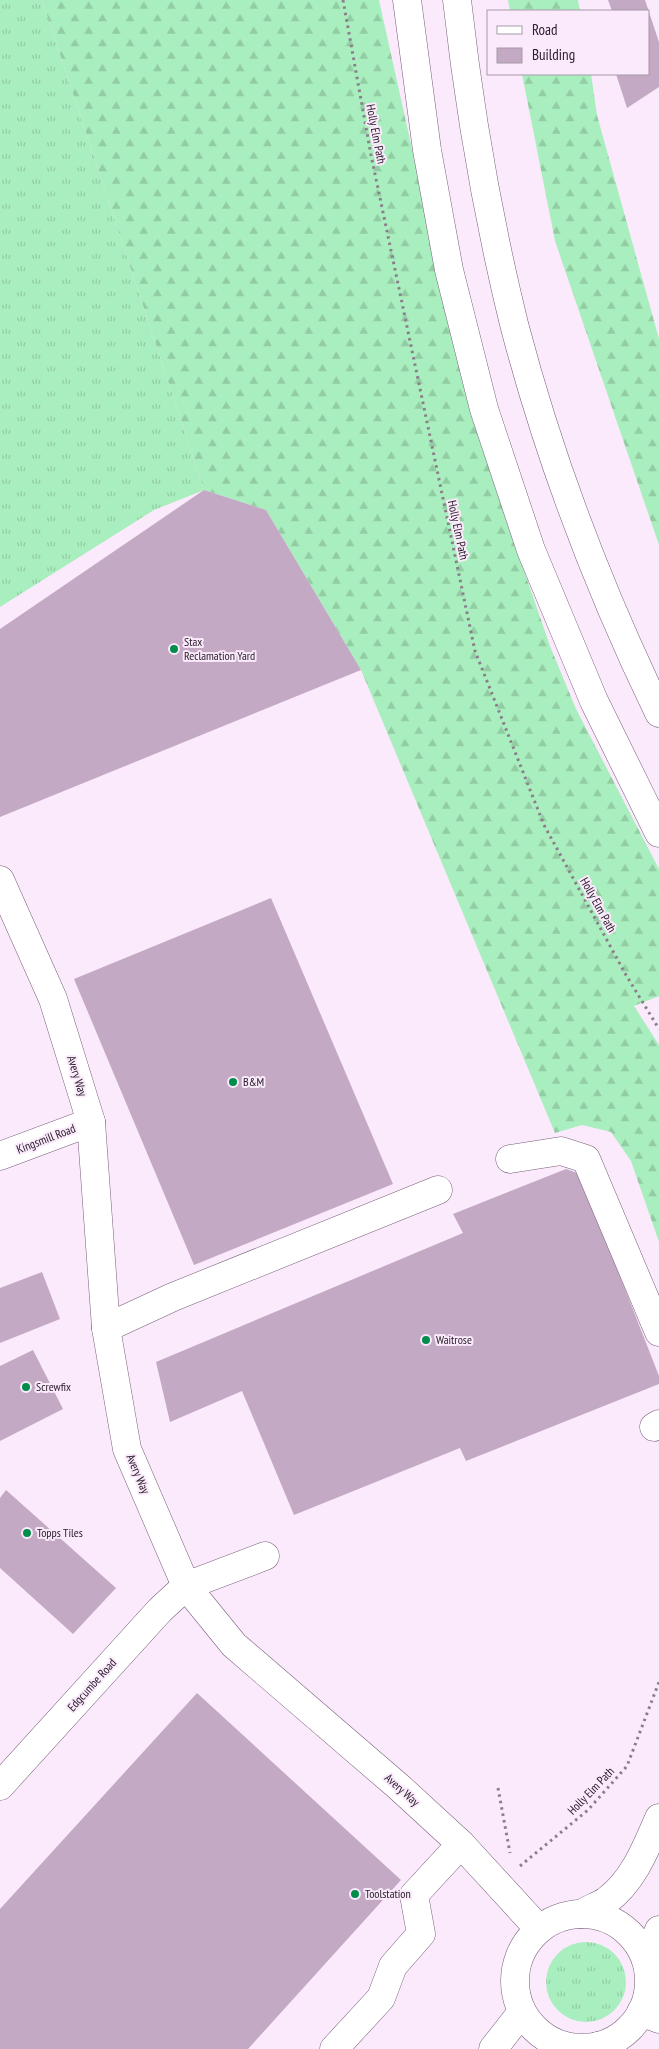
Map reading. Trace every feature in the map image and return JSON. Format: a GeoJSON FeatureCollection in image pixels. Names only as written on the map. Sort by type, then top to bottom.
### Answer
{"type":"FeatureCollection","features":[{"type":"Feature","properties":{"kind":"main road"},"geometry":{"type":"LineString","coordinates":[[408,0],[428,150],[449,270],[484,409],[531,550],[594,701],[659,833]]}},
{"type":"Feature","properties":{"kind":"main road"},"geometry":{"type":"LineString","coordinates":[[457,0],[486,194],[514,324],[550,446],[593,565],[659,713]]}},
{"type":"Feature","properties":{"kind":"main road","name":"Avery Way"},"geometry":{"type":"LineString","coordinates":[[0,880],[53,999],[92,1122],[106,1328],[127,1449],[186,1586],[234,1645],[399,1787],[461,1844],[506,1878],[539,1929]]}},
{"type":"Feature","properties":{"kind":"main road","name":"Kingsmill Road"},"geometry":{"type":"LineString","coordinates":[[0,1156],[92,1122]]}},
{"type":"Feature","properties":{"kind":"main road"},"geometry":{"type":"LineString","coordinates":[[510,1159],[561,1151],[586,1159],[659,1332]]}},
{"type":"Feature","properties":{"kind":"main road"},"geometry":{"type":"LineString","coordinates":[[106,1328],[182,1294],[438,1190]]}},
{"type":"Feature","properties":{"kind":"main road"},"geometry":{"type":"LineString","coordinates":[[186,1586],[265,1556]]}},
{"type":"Feature","properties":{"kind":"main road","name":"Edgcumbe Road"},"geometry":{"type":"LineString","coordinates":[[0,1786],[160,1610],[186,1586]]}},
{"type":"Feature","properties":{"kind":"main road"},"geometry":{"type":"LineString","coordinates":[[581,1914],[606,1900],[623,1886],[636,1867],[659,1818]]}},
{"type":"Feature","properties":{"kind":"main road"},"geometry":{"type":"LineString","coordinates":[[334,2049],[381,1998],[393,1966],[421,1934],[414,1895],[461,1844]]}},
{"type":"Feature","properties":{"kind":"main road"},"geometry":{"type":"LineString","coordinates":[[581,1914],[602,1917],[621,1926],[636,1942],[646,1960],[649,1978],[647,1995],[650,2015],[630,2027],[616,2039],[586,2048],[554,2042],[536,2030],[522,2012],[516,1990],[516,1967],[525,1946],[539,1929],[559,1918],[581,1914]]}},
{"type":"Feature","properties":{"kind":"main road"},"geometry":{"type":"LineString","coordinates":[[646,1960],[659,1930]]}},
{"type":"Feature","properties":{"kind":"main road"},"geometry":{"type":"LineString","coordinates":[[493,2049],[522,2012]]}},
{"type":"Feature","properties":{"kind":"path","name":"Holly Elm Path"},"geometry":{"type":"LineString","coordinates":[[343,0],[371,155],[475,651],[544,825],[626,975],[659,1029]]}},
{"type":"Feature","properties":{"kind":"path","name":"Holly Elm Path"},"geometry":{"type":"LineString","coordinates":[[506,1878],[588,1810],[626,1766],[659,1682]]}},
{"type":"Feature","properties":{"kind":"path"},"geometry":{"type":"LineString","coordinates":[[498,1788],[504,1829],[506,1878]]}},
{"type":"Feature","properties":{"kind":"green space"},"geometry":{"type":"Polygon","coordinates":[[[0,0],[42,0],[204,490],[154,510],[0,607],[0,0]]]}},
{"type":"Feature","properties":{"kind":"green space"},"geometry":{"type":"Polygon","coordinates":[[[42,0],[379,0],[432,239],[485,451],[550,646],[576,709],[659,869],[659,996],[634,1006],[659,1045],[659,1242],[631,1161],[611,1132],[582,1125],[555,1133],[361,670],[266,510],[204,490],[42,0]]]}},
{"type":"Feature","properties":{"kind":"green space"},"geometry":{"type":"Polygon","coordinates":[[[508,0],[578,0],[580,10],[510,10],[508,0]]]}},
{"type":"Feature","properties":{"kind":"green space"},"geometry":{"type":"Polygon","coordinates":[[[522,75],[591,75],[597,115],[659,339],[659,545],[555,241],[522,75]]]}},
{"type":"Feature","properties":{"kind":"green space"},"geometry":{"type":"Polygon","coordinates":[[[586,1942],[601,1945],[614,1954],[623,1967],[626,1982],[623,1997],[614,2010],[601,2019],[586,2022],[571,2019],[558,2010],[549,1997],[546,1982],[549,1967],[558,1954],[571,1945],[586,1942]]]}},
{"type":"Feature","properties":{"kind":"building"},"geometry":{"type":"Polygon","coordinates":[[[608,0],[645,0],[648,10],[612,10],[608,0]]]}},
{"type":"Feature","properties":{"kind":"building"},"geometry":{"type":"Polygon","coordinates":[[[649,12],[659,42],[659,87],[627,108],[616,75],[649,75],[649,12]]]}},
{"type":"Feature","properties":{"kind":"building","name":"Stax Reclamation Yard"},"geometry":{"type":"Polygon","coordinates":[[[204,490],[266,510],[361,670],[0,817],[0,629],[204,490]]]}},
{"type":"Feature","properties":{"kind":"building","name":"B&M"},"geometry":{"type":"Polygon","coordinates":[[[271,898],[393,1184],[194,1265],[74,979],[271,898]]]}},
{"type":"Feature","properties":{"kind":"building","name":"Waitrose"},"geometry":{"type":"Polygon","coordinates":[[[566,1169],[580,1174],[659,1376],[659,1384],[466,1461],[460,1448],[294,1515],[242,1391],[170,1422],[156,1362],[463,1233],[453,1214],[566,1169]]]}},
{"type":"Feature","properties":{"kind":"building"},"geometry":{"type":"Polygon","coordinates":[[[42,1272],[60,1319],[0,1343],[0,1288],[42,1272]]]}},
{"type":"Feature","properties":{"kind":"building","name":"Screwfix"},"geometry":{"type":"Polygon","coordinates":[[[33,1350],[63,1409],[0,1441],[0,1366],[33,1350]]]}},
{"type":"Feature","properties":{"kind":"building","name":"Topps Tiles"},"geometry":{"type":"Polygon","coordinates":[[[6,1490],[116,1588],[73,1634],[0,1568],[0,1498],[6,1490]]]}},
{"type":"Feature","properties":{"kind":"building"},"geometry":{"type":"Polygon","coordinates":[[[197,1693],[401,1880],[248,2049],[0,2049],[0,1909],[197,1693]]]}},
{"type":"Feature","properties":{"kind":"place","name":"Stax Reclamation Yard"},"geometry":{"type":"Point","coordinates":[174,649]}},
{"type":"Feature","properties":{"kind":"place","name":"B&M"},"geometry":{"type":"Point","coordinates":[233,1082]}},
{"type":"Feature","properties":{"kind":"place","name":"Waitrose"},"geometry":{"type":"Point","coordinates":[426,1340]}},
{"type":"Feature","properties":{"kind":"place","name":"Screwfix"},"geometry":{"type":"Point","coordinates":[26,1387]}},
{"type":"Feature","properties":{"kind":"place","name":"Topps Tiles"},"geometry":{"type":"Point","coordinates":[27,1533]}},
{"type":"Feature","properties":{"kind":"place","name":"Toolstation"},"geometry":{"type":"Point","coordinates":[355,1894]}}]}
